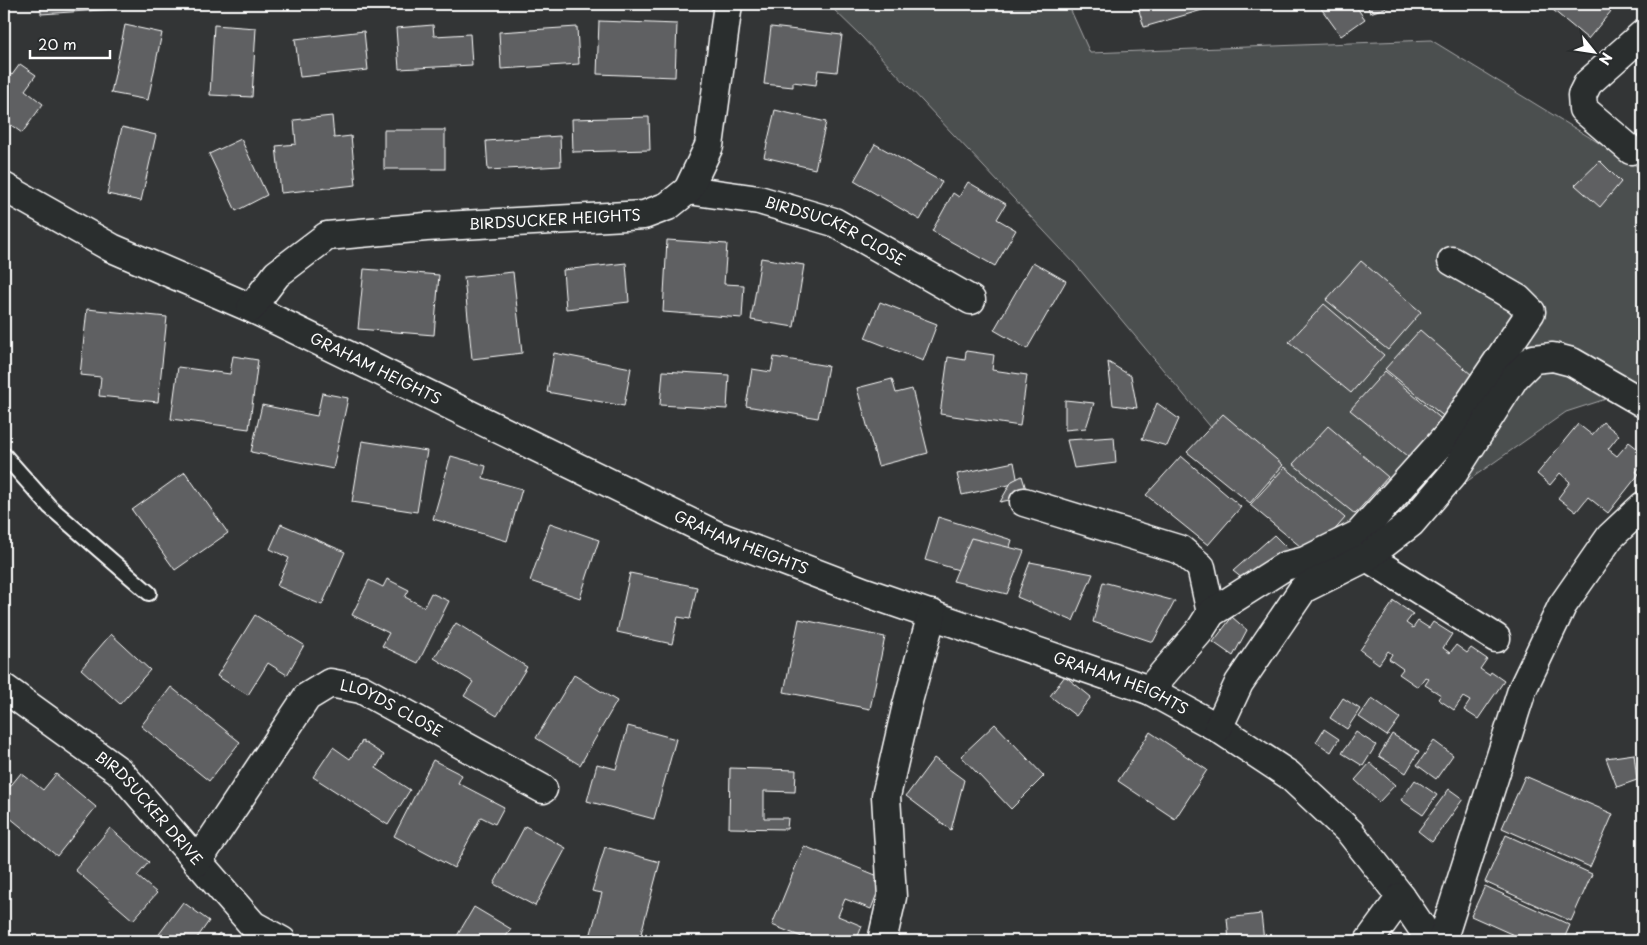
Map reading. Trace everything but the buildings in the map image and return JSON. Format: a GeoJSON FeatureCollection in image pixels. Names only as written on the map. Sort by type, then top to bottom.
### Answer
{"type":"FeatureCollection","features":[{"type":"Feature","properties":{"kind":"street","name":"BIRDSUCKER HEIGHTS"},"geometry":{"type":"LineString","coordinates":[[251,308],[277,274],[327,236],[426,227],[644,215],[668,206],[688,190],[709,146],[728,4]]}},
{"type":"Feature","properties":{"kind":"street"},"geometry":{"type":"LineString","coordinates":[[1631,150],[1583,109],[1582,95],[1588,83],[1643,34]]}},
{"type":"Feature","properties":{"kind":"street","name":"GRAHAM HEIGHTS"},"geometry":{"type":"LineString","coordinates":[[4,187],[112,248],[251,308],[716,535],[865,592],[1149,690],[1218,728],[1289,775],[1350,832],[1401,897],[1431,941]]}},
{"type":"Feature","properties":{"kind":"street","name":"BIRDSUCKER CLOSE"},"geometry":{"type":"LineString","coordinates":[[688,190],[759,200],[834,222],[971,300]]}},
{"type":"Feature","properties":{"kind":"street"},"geometry":{"type":"LineString","coordinates":[[1149,690],[1198,632],[1211,613],[1286,566],[1305,561],[1359,534],[1447,436],[1531,312],[1518,299],[1452,261]]}},
{"type":"Feature","properties":{"kind":"street"},"geometry":{"type":"LineString","coordinates":[[1218,728],[1239,683],[1303,589],[1367,557],[1412,523],[1453,474],[1515,378],[1533,359],[1553,357],[1572,362],[1643,403]]}},
{"type":"Feature","properties":{"kind":"street"},"geometry":{"type":"LineString","coordinates":[[1024,502],[1181,550],[1201,567],[1211,613]]}},
{"type":"Feature","properties":{"kind":"street"},"geometry":{"type":"LineString","coordinates":[[1442,941],[1469,852],[1526,681],[1562,606],[1610,537],[1643,506]]}},
{"type":"Feature","properties":{"kind":"street"},"geometry":{"type":"LineString","coordinates":[[1367,557],[1496,638]]}},
{"type":"Feature","properties":{"kind":"street"},"geometry":{"type":"LineString","coordinates":[[882,941],[892,897],[886,796],[906,705],[932,614]]}},
{"type":"Feature","properties":{"kind":"street","name":"LLOYDS CLOSE"},"geometry":{"type":"LineString","coordinates":[[197,862],[307,697],[330,682],[361,689],[543,790]]}},
{"type":"Feature","properties":{"kind":"street","name":"BIRDSUCKER DRIVE"},"geometry":{"type":"LineString","coordinates":[[4,688],[119,771],[253,924],[282,941]]}},
{"type":"Feature","properties":{"kind":"street"},"geometry":{"type":"LineString","coordinates":[[1369,941],[1401,897]]}},
{"type":"Feature","properties":{"kind":"lane"},"geometry":{"type":"LineString","coordinates":[[4,455],[50,507],[149,593]]}},
{"type":"Feature","properties":{"kind":"shaded area"},"geometry":{"type":"Polygon","coordinates":[[[828,4],[1068,4],[1090,53],[1431,40],[1643,170],[1643,387],[1566,412],[1356,559],[1224,443],[1075,264],[862,37],[828,4]]]}}]}
